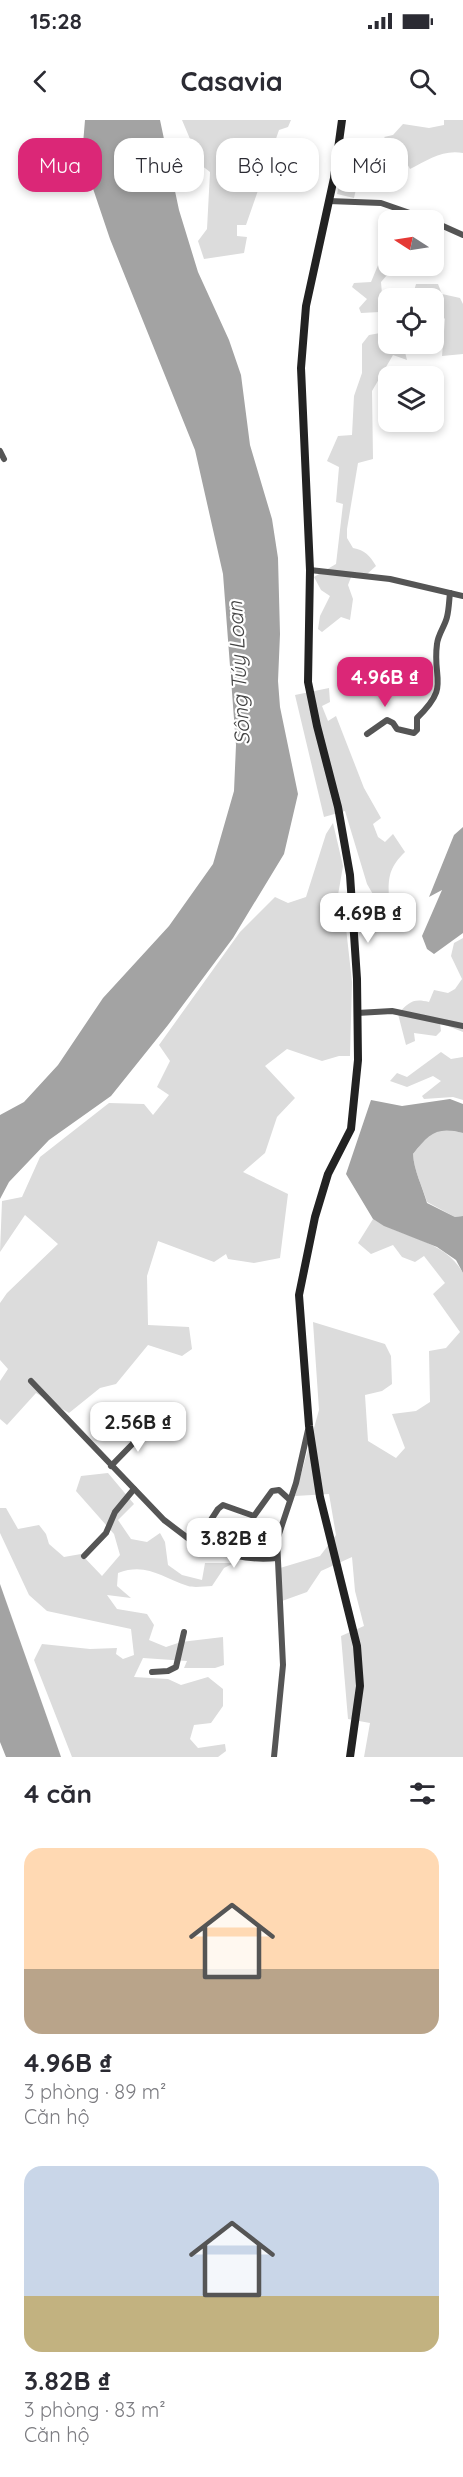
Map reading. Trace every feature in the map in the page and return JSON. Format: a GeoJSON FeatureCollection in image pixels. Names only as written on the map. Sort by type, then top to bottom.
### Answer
{"type":"FeatureCollection","features":[{"type":"Feature","properties":{"kind":"street"},"geometry":{"type":"LineString","coordinates":[[342,120],[329,201],[306,306],[302,368],[310,570],[309,692],[338,807],[350,875],[358,1060],[351,1129],[328,1174],[315,1217],[299,1295],[309,1426],[320,1497],[357,1646],[360,1686],[350,1757]]}},
{"type":"Feature","properties":{"kind":"street"},"geometry":{"type":"LineString","coordinates":[[329,201],[381,203],[401,210]]}},
{"type":"Feature","properties":{"kind":"street"},"geometry":{"type":"LineString","coordinates":[[444,226],[463,235]]}},
{"type":"Feature","properties":{"kind":"street"},"geometry":{"type":"LineString","coordinates":[[0,451],[4,459]]}},
{"type":"Feature","properties":{"kind":"street"},"geometry":{"type":"LineString","coordinates":[[310,570],[390,579],[463,596]]}},
{"type":"Feature","properties":{"kind":"street"},"geometry":{"type":"LineString","coordinates":[[367,734],[387,720],[399,730],[414,733],[417,730],[417,718],[431,703],[438,690],[437,645],[447,619],[450,593]]}},
{"type":"Feature","properties":{"kind":"street"},"geometry":{"type":"LineString","coordinates":[[357,1013],[392,1011],[463,1026]]}},
{"type":"Feature","properties":{"kind":"street"},"geometry":{"type":"LineString","coordinates":[[31,1381],[164,1520],[196,1543],[232,1557],[259,1560],[277,1558]]}},
{"type":"Feature","properties":{"kind":"street"},"geometry":{"type":"LineString","coordinates":[[111,1466],[150,1426]]}},
{"type":"Feature","properties":{"kind":"street"},"geometry":{"type":"LineString","coordinates":[[274,1757],[284,1665],[277,1540],[309,1426]]}},
{"type":"Feature","properties":{"kind":"street"},"geometry":{"type":"LineString","coordinates":[[84,1556],[106,1533],[115,1512],[134,1489]]}},
{"type":"Feature","properties":{"kind":"street"},"geometry":{"type":"LineString","coordinates":[[196,1543],[223,1505],[254,1516],[272,1491],[279,1490],[290,1500]]}},
{"type":"Feature","properties":{"kind":"street"},"geometry":{"type":"LineString","coordinates":[[152,1672],[168,1671],[176,1667],[184,1632]]}},
{"type":"Feature","properties":{"kind":"shaded area"},"geometry":{"type":"Polygon","coordinates":[[[182,120],[291,120],[288,127],[279,130],[276,138],[216,138],[216,192],[257,192],[246,225],[237,225],[237,236],[247,237],[244,253],[204,259],[198,241],[207,229],[210,172],[204,167],[204,138],[190,138],[182,120]]]}},
{"type":"Feature","properties":{"kind":"shaded area"},"geometry":{"type":"Polygon","coordinates":[[[444,120],[463,120],[463,153],[442,154],[410,169],[408,138],[384,137],[393,135],[403,124],[429,128],[444,125],[444,120]]]}},
{"type":"Feature","properties":{"kind":"shaded area"},"geometry":{"type":"Polygon","coordinates":[[[337,192],[355,192],[354,198],[337,194],[337,192]]]}},
{"type":"Feature","properties":{"kind":"shaded area"},"geometry":{"type":"Polygon","coordinates":[[[378,265],[378,276],[386,276],[381,282],[382,288],[378,288],[378,312],[361,313],[359,308],[367,299],[352,287],[354,283],[371,282],[378,265]]]}},
{"type":"Feature","properties":{"kind":"shaded area"},"geometry":{"type":"Polygon","coordinates":[[[416,284],[438,284],[440,288],[415,288],[416,284]]]}},
{"type":"Feature","properties":{"kind":"shaded area"},"geometry":{"type":"Polygon","coordinates":[[[444,294],[460,298],[463,304],[463,354],[442,356],[444,354],[444,294]]]}},
{"type":"Feature","properties":{"kind":"shaded area"},"geometry":{"type":"Polygon","coordinates":[[[378,333],[378,354],[406,354],[407,360],[393,355],[387,366],[378,366],[378,381],[372,391],[373,459],[358,463],[347,529],[347,538],[353,548],[367,554],[376,566],[367,574],[353,572],[348,585],[353,599],[350,620],[341,617],[322,632],[318,629],[320,616],[330,596],[321,590],[314,577],[336,564],[343,504],[336,502],[339,467],[327,461],[338,436],[352,435],[354,396],[362,373],[362,344],[369,335],[378,333]]]}},
{"type":"Feature","properties":{"kind":"shaded area"},"geometry":{"type":"Polygon","coordinates":[[[329,688],[330,702],[322,706],[328,721],[336,716],[364,788],[381,818],[373,824],[378,837],[385,842],[393,834],[405,852],[391,872],[389,909],[381,908],[367,884],[345,811],[324,817],[295,695],[329,688]]]}},
{"type":"Feature","properties":{"kind":"shaded area"},"geometry":{"type":"Polygon","coordinates":[[[333,823],[343,866],[338,895],[346,928],[352,982],[350,1056],[339,1056],[322,1061],[287,1049],[265,1066],[295,1098],[277,1117],[265,1153],[243,1172],[288,1194],[280,1258],[254,1263],[228,1259],[226,1254],[214,1262],[158,1241],[147,1276],[148,1325],[189,1327],[192,1349],[182,1356],[148,1345],[116,1384],[100,1388],[69,1413],[36,1393],[7,1425],[0,1419],[0,1381],[8,1369],[0,1360],[0,1303],[7,1293],[58,1244],[25,1215],[0,1252],[2,1201],[22,1197],[40,1157],[109,1103],[144,1104],[153,1115],[169,1095],[157,1087],[170,1061],[159,1045],[240,932],[275,897],[288,903],[306,897],[326,834],[333,823]]]}},
{"type":"Feature","properties":{"kind":"shaded area"},"geometry":{"type":"Polygon","coordinates":[[[463,938],[463,1032],[440,1023],[441,1031],[436,1036],[414,1033],[415,1041],[406,1045],[398,1014],[412,1002],[419,1000],[429,1002],[434,990],[448,993],[455,989],[462,979],[451,956],[454,943],[463,938]]]}},
{"type":"Feature","properties":{"kind":"shaded area"},"geometry":{"type":"Polygon","coordinates":[[[441,1052],[451,1059],[463,1057],[463,1100],[453,1097],[424,1099],[422,1096],[441,1081],[433,1076],[407,1087],[390,1081],[397,1073],[407,1077],[441,1052]]]}},
{"type":"Feature","properties":{"kind":"shaded area"},"geometry":{"type":"Polygon","coordinates":[[[445,1129],[463,1133],[463,1216],[455,1217],[427,1202],[415,1166],[413,1154],[429,1134],[445,1129]]]}},
{"type":"Feature","properties":{"kind":"shaded area"},"geometry":{"type":"Polygon","coordinates":[[[373,1219],[435,1246],[446,1253],[463,1273],[463,1757],[364,1757],[370,1723],[348,1719],[341,1636],[364,1626],[355,1591],[352,1557],[321,1571],[307,1592],[282,1601],[280,1568],[320,1556],[336,1535],[329,1494],[295,1496],[319,1410],[313,1322],[385,1344],[391,1356],[392,1384],[382,1391],[365,1395],[368,1441],[396,1458],[405,1448],[392,1414],[416,1411],[430,1402],[429,1351],[446,1348],[460,1332],[433,1294],[445,1283],[424,1256],[415,1262],[402,1257],[393,1245],[371,1254],[358,1243],[373,1219]]]}},
{"type":"Feature","properties":{"kind":"shaded area"},"geometry":{"type":"Polygon","coordinates":[[[108,1473],[134,1504],[118,1520],[131,1539],[147,1542],[160,1533],[165,1542],[168,1565],[182,1575],[202,1580],[205,1563],[234,1563],[224,1568],[212,1586],[197,1587],[179,1583],[146,1570],[128,1570],[118,1573],[117,1586],[131,1598],[107,1595],[117,1609],[147,1614],[154,1625],[149,1640],[166,1647],[181,1642],[223,1637],[224,1665],[215,1668],[184,1668],[187,1661],[143,1658],[134,1677],[168,1679],[181,1685],[208,1677],[223,1689],[223,1706],[211,1723],[194,1725],[190,1739],[198,1748],[225,1744],[226,1751],[218,1757],[72,1757],[34,1660],[42,1644],[90,1649],[117,1648],[116,1654],[123,1659],[134,1655],[131,1629],[47,1611],[29,1595],[0,1533],[0,1508],[6,1508],[18,1529],[39,1525],[46,1534],[49,1544],[64,1557],[81,1554],[102,1576],[120,1555],[114,1534],[76,1491],[81,1476],[108,1473]]]}},
{"type":"Feature","properties":{"kind":"water","name":"Sông Túy Loan"},"geometry":{"type":"Polygon","coordinates":[[[85,120],[160,120],[164,138],[114,138],[114,192],[175,192],[198,272],[229,340],[241,375],[250,445],[272,519],[278,558],[280,707],[298,794],[284,854],[233,938],[111,1096],[49,1140],[9,1182],[0,1199],[0,1115],[24,1102],[58,1065],[103,998],[169,926],[213,864],[234,791],[236,745],[223,574],[195,450],[110,239],[94,192],[102,192],[102,138],[84,138],[85,120]]]}},
{"type":"Feature","properties":{"kind":"water"},"geometry":{"type":"Polygon","coordinates":[[[463,827],[463,933],[434,954],[427,949],[422,936],[442,890],[429,897],[454,835],[463,827]]]}},
{"type":"Feature","properties":{"kind":"water"},"geometry":{"type":"Polygon","coordinates":[[[450,1099],[463,1104],[463,1133],[440,1131],[434,1133],[413,1154],[427,1203],[455,1217],[463,1216],[463,1273],[456,1260],[437,1247],[384,1226],[373,1219],[346,1174],[371,1100],[402,1106],[450,1099]]]}},
{"type":"Feature","properties":{"kind":"water"},"geometry":{"type":"Polygon","coordinates":[[[0,1584],[61,1757],[6,1757],[0,1742],[0,1584]]]}}]}
